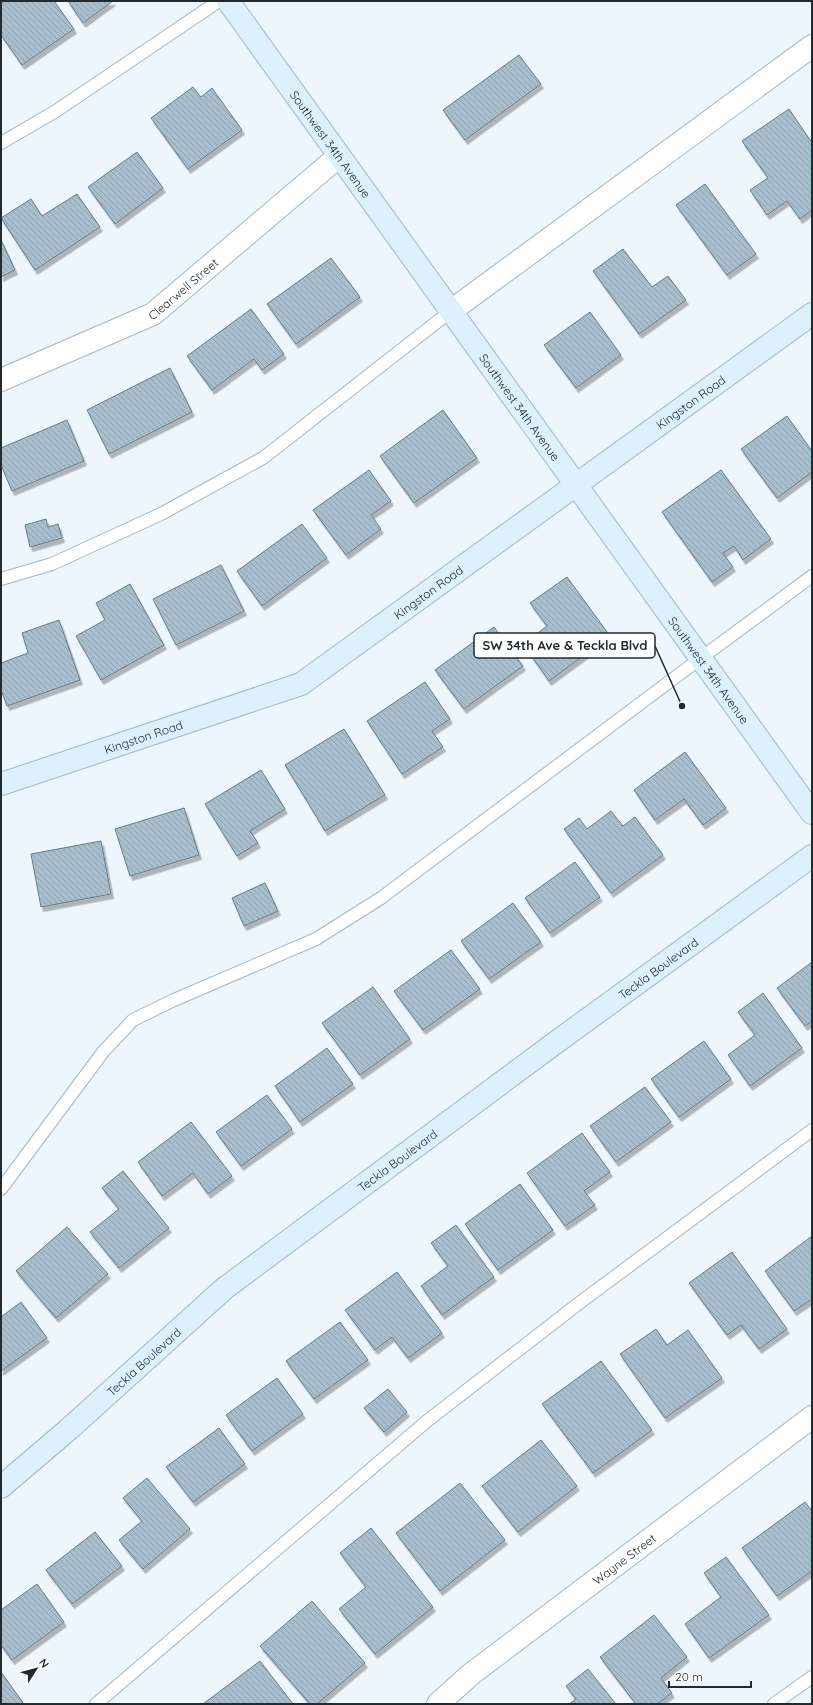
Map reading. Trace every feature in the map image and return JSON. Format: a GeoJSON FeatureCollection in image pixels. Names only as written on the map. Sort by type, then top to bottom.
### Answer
{"type":"FeatureCollection","features":[{"type":"Feature","properties":{"kind":"main road","name":"Southwest 34th Avenue"},"geometry":{"type":"LineString","coordinates":[[228,1],[812,813]]}},
{"type":"Feature","properties":{"kind":"main road","name":"Kingston Road"},"geometry":{"type":"LineString","coordinates":[[1,784],[300,684],[812,314]]}},
{"type":"Feature","properties":{"kind":"main road","name":"Teckla Boulevard"},"geometry":{"type":"LineString","coordinates":[[1,1487],[225,1288],[544,1051],[812,856]]}},
{"type":"Feature","properties":{"kind":"street"},"geometry":{"type":"LineString","coordinates":[[451,311],[812,46]]}},
{"type":"Feature","properties":{"kind":"street","name":"Clearwell Street"},"geometry":{"type":"LineString","coordinates":[[1,380],[153,314],[340,156]]}},
{"type":"Feature","properties":{"kind":"street","name":"Wayne Street"},"geometry":{"type":"LineString","coordinates":[[438,1704],[470,1675],[812,1417]]}},
{"type":"Feature","properties":{"kind":"lane"},"geometry":{"type":"LineString","coordinates":[[1,143],[56,111],[219,1]]}},
{"type":"Feature","properties":{"kind":"lane"},"geometry":{"type":"LineString","coordinates":[[1,579],[52,564],[153,517],[263,458],[451,311]]}},
{"type":"Feature","properties":{"kind":"lane"},"geometry":{"type":"LineString","coordinates":[[1,1189],[103,1052],[133,1020],[174,1000],[316,939],[368,906],[812,576]]}},
{"type":"Feature","properties":{"kind":"lane"},"geometry":{"type":"LineString","coordinates":[[96,1704],[427,1421],[578,1304],[812,1130]]}},
{"type":"Feature","properties":{"kind":"lane"},"geometry":{"type":"LineString","coordinates":[[774,1704],[812,1677]]}},
{"type":"Feature","properties":{"kind":"building"},"geometry":{"type":"Polygon","coordinates":[[[1,1],[54,1],[74,29],[22,65],[1,35],[1,1]]]}},
{"type":"Feature","properties":{"kind":"building"},"geometry":{"type":"Polygon","coordinates":[[[68,1],[113,1],[83,23],[68,1]]]}},
{"type":"Feature","properties":{"kind":"building"},"geometry":{"type":"Polygon","coordinates":[[[519,55],[541,84],[465,140],[443,110],[519,55]]]}},
{"type":"Feature","properties":{"kind":"building"},"geometry":{"type":"Polygon","coordinates":[[[193,87],[201,97],[212,88],[242,130],[188,169],[151,118],[193,87]]]}},
{"type":"Feature","properties":{"kind":"building"},"geometry":{"type":"Polygon","coordinates":[[[789,109],[812,143],[812,210],[800,219],[787,201],[767,215],[750,190],[768,178],[742,141],[789,109]]]}},
{"type":"Feature","properties":{"kind":"building"},"geometry":{"type":"Polygon","coordinates":[[[137,152],[163,188],[115,224],[88,187],[137,152]]]}},
{"type":"Feature","properties":{"kind":"building"},"geometry":{"type":"Polygon","coordinates":[[[705,184],[756,254],[727,275],[676,205],[705,184]]]}},
{"type":"Feature","properties":{"kind":"building"},"geometry":{"type":"Polygon","coordinates":[[[77,194],[100,227],[35,270],[1,218],[31,199],[42,216],[77,194]]]}},
{"type":"Feature","properties":{"kind":"building"},"geometry":{"type":"Polygon","coordinates":[[[1,240],[15,270],[1,277],[1,240]]]}},
{"type":"Feature","properties":{"kind":"building"},"geometry":{"type":"Polygon","coordinates":[[[623,249],[652,287],[668,276],[686,300],[639,334],[593,271],[623,249]]]}},
{"type":"Feature","properties":{"kind":"building"},"geometry":{"type":"Polygon","coordinates":[[[331,258],[360,297],[296,344],[267,304],[331,258]]]}},
{"type":"Feature","properties":{"kind":"building"},"geometry":{"type":"Polygon","coordinates":[[[251,309],[284,354],[262,370],[254,359],[212,390],[187,356],[251,309]]]}},
{"type":"Feature","properties":{"kind":"building"},"geometry":{"type":"Polygon","coordinates":[[[590,312],[621,355],[576,388],[544,345],[590,312]]]}},
{"type":"Feature","properties":{"kind":"building"},"geometry":{"type":"Polygon","coordinates":[[[170,368],[192,412],[109,454],[87,410],[170,368]]]}},
{"type":"Feature","properties":{"kind":"building"},"geometry":{"type":"Polygon","coordinates":[[[443,410],[477,458],[414,503],[380,456],[443,410]]]}},
{"type":"Feature","properties":{"kind":"building"},"geometry":{"type":"Polygon","coordinates":[[[787,416],[812,451],[812,472],[777,498],[741,449],[787,416]]]}},
{"type":"Feature","properties":{"kind":"building"},"geometry":{"type":"Polygon","coordinates":[[[67,420],[84,461],[12,491],[1,465],[1,448],[67,420]]]}},
{"type":"Feature","properties":{"kind":"building"},"geometry":{"type":"Polygon","coordinates":[[[369,470],[391,501],[371,515],[381,529],[346,555],[313,510],[369,470]]]}},
{"type":"Feature","properties":{"kind":"building"},"geometry":{"type":"Polygon","coordinates":[[[721,470],[771,539],[743,560],[734,546],[723,553],[733,567],[712,582],[662,512],[721,470]]]}},
{"type":"Feature","properties":{"kind":"building"},"geometry":{"type":"Polygon","coordinates":[[[46,519],[48,527],[58,524],[62,538],[30,547],[25,525],[46,519]]]}},
{"type":"Feature","properties":{"kind":"building"},"geometry":{"type":"Polygon","coordinates":[[[302,524],[327,558],[262,606],[237,571],[302,524]]]}},
{"type":"Feature","properties":{"kind":"building"},"geometry":{"type":"Polygon","coordinates":[[[221,565],[244,611],[176,645],[153,599],[221,565]]]}},
{"type":"Feature","properties":{"kind":"building"},"geometry":{"type":"Polygon","coordinates":[[[567,577],[610,636],[549,681],[523,644],[547,626],[530,603],[567,577]]]}},
{"type":"Feature","properties":{"kind":"building"},"geometry":{"type":"Polygon","coordinates":[[[130,584],[164,645],[101,680],[76,636],[105,620],[96,603],[130,584]]]}},
{"type":"Feature","properties":{"kind":"building"},"geometry":{"type":"Polygon","coordinates":[[[59,620],[80,680],[7,706],[1,690],[1,663],[28,653],[22,633],[59,620]]]}},
{"type":"Feature","properties":{"kind":"building"},"geometry":{"type":"Polygon","coordinates":[[[494,627],[523,666],[464,709],[435,670],[494,627]]]}},
{"type":"Feature","properties":{"kind":"building"},"geometry":{"type":"Polygon","coordinates":[[[425,682],[450,719],[432,731],[443,747],[402,774],[367,721],[425,682]]]}},
{"type":"Feature","properties":{"kind":"building"},"geometry":{"type":"Polygon","coordinates":[[[344,729],[385,795],[325,831],[285,765],[344,729]]]}},
{"type":"Feature","properties":{"kind":"building"},"geometry":{"type":"Polygon","coordinates":[[[685,752],[726,808],[703,825],[684,799],[655,820],[634,790],[685,752]]]}},
{"type":"Feature","properties":{"kind":"building"},"geometry":{"type":"Polygon","coordinates":[[[261,770],[285,809],[250,831],[258,843],[237,856],[205,804],[261,770]]]}},
{"type":"Feature","properties":{"kind":"building"},"geometry":{"type":"Polygon","coordinates":[[[184,808],[199,855],[130,876],[115,829],[184,808]]]}},
{"type":"Feature","properties":{"kind":"building"},"geometry":{"type":"Polygon","coordinates":[[[611,811],[623,826],[635,817],[663,855],[611,893],[564,829],[579,818],[587,829],[611,811]]]}},
{"type":"Feature","properties":{"kind":"building"},"geometry":{"type":"Polygon","coordinates":[[[101,841],[111,894],[41,907],[31,854],[101,841]]]}},
{"type":"Feature","properties":{"kind":"building"},"geometry":{"type":"Polygon","coordinates":[[[575,862],[600,897],[550,933],[525,898],[575,862]]]}},
{"type":"Feature","properties":{"kind":"building"},"geometry":{"type":"Polygon","coordinates":[[[265,883],[278,911],[244,926],[232,898],[265,883]]]}},
{"type":"Feature","properties":{"kind":"building"},"geometry":{"type":"Polygon","coordinates":[[[513,903],[541,942],[489,979],[461,941],[513,903]]]}},
{"type":"Feature","properties":{"kind":"building"},"geometry":{"type":"Polygon","coordinates":[[[451,950],[480,989],[423,1030],[394,991],[451,950]]]}},
{"type":"Feature","properties":{"kind":"building"},"geometry":{"type":"Polygon","coordinates":[[[812,962],[812,1021],[805,1026],[777,988],[812,962]]]}},
{"type":"Feature","properties":{"kind":"building"},"geometry":{"type":"Polygon","coordinates":[[[373,987],[410,1039],[360,1075],[322,1023],[373,987]]]}},
{"type":"Feature","properties":{"kind":"building"},"geometry":{"type":"Polygon","coordinates":[[[763,993],[802,1048],[750,1086],[728,1055],[755,1035],[738,1012],[763,993]]]}},
{"type":"Feature","properties":{"kind":"building"},"geometry":{"type":"Polygon","coordinates":[[[704,1041],[731,1079],[679,1117],[651,1079],[704,1041]]]}},
{"type":"Feature","properties":{"kind":"building"},"geometry":{"type":"Polygon","coordinates":[[[327,1048],[353,1084],[300,1122],[275,1086],[327,1048]]]}},
{"type":"Feature","properties":{"kind":"building"},"geometry":{"type":"Polygon","coordinates":[[[645,1087],[671,1122],[616,1162],[590,1126],[645,1087]]]}},
{"type":"Feature","properties":{"kind":"building"},"geometry":{"type":"Polygon","coordinates":[[[267,1095],[292,1129],[241,1166],[216,1132],[267,1095]]]}},
{"type":"Feature","properties":{"kind":"building"},"geometry":{"type":"Polygon","coordinates":[[[191,1122],[232,1176],[208,1194],[193,1173],[162,1196],[138,1162],[191,1122]]]}},
{"type":"Feature","properties":{"kind":"building"},"geometry":{"type":"Polygon","coordinates":[[[582,1133],[610,1172],[584,1191],[595,1205],[565,1226],[527,1173],[582,1133]]]}},
{"type":"Feature","properties":{"kind":"building"},"geometry":{"type":"Polygon","coordinates":[[[123,1171],[169,1228],[119,1268],[90,1232],[119,1209],[102,1188],[123,1171]]]}},
{"type":"Feature","properties":{"kind":"building"},"geometry":{"type":"Polygon","coordinates":[[[520,1184],[553,1230],[498,1270],[465,1224],[520,1184]]]}},
{"type":"Feature","properties":{"kind":"building"},"geometry":{"type":"Polygon","coordinates":[[[456,1225],[494,1277],[442,1315],[421,1286],[448,1266],[431,1243],[456,1225]]]}},
{"type":"Feature","properties":{"kind":"building"},"geometry":{"type":"Polygon","coordinates":[[[67,1227],[108,1274],[56,1318],[16,1271],[67,1227]]]}},
{"type":"Feature","properties":{"kind":"building"},"geometry":{"type":"Polygon","coordinates":[[[812,1236],[812,1299],[794,1311],[765,1271],[812,1236]]]}},
{"type":"Feature","properties":{"kind":"building"},"geometry":{"type":"Polygon","coordinates":[[[732,1252],[787,1329],[759,1349],[741,1325],[727,1335],[689,1283],[732,1252]]]}},
{"type":"Feature","properties":{"kind":"building"},"geometry":{"type":"Polygon","coordinates":[[[397,1272],[442,1333],[408,1358],[392,1337],[375,1350],[345,1310],[397,1272]]]}},
{"type":"Feature","properties":{"kind":"building"},"geometry":{"type":"Polygon","coordinates":[[[21,1302],[47,1338],[1,1371],[1,1317],[21,1302]]]}},
{"type":"Feature","properties":{"kind":"building"},"geometry":{"type":"Polygon","coordinates":[[[340,1322],[368,1360],[314,1399],[286,1361],[340,1322]]]}},
{"type":"Feature","properties":{"kind":"building"},"geometry":{"type":"Polygon","coordinates":[[[656,1329],[667,1345],[688,1330],[722,1378],[665,1418],[620,1354],[656,1329]]]}},
{"type":"Feature","properties":{"kind":"building"},"geometry":{"type":"Polygon","coordinates":[[[601,1361],[652,1430],[593,1473],[542,1404],[601,1361]]]}},
{"type":"Feature","properties":{"kind":"building"},"geometry":{"type":"Polygon","coordinates":[[[277,1378],[303,1414],[252,1451],[226,1415],[277,1378]]]}},
{"type":"Feature","properties":{"kind":"building"},"geometry":{"type":"Polygon","coordinates":[[[388,1389],[407,1412],[384,1432],[364,1408],[388,1389]]]}},
{"type":"Feature","properties":{"kind":"building"},"geometry":{"type":"Polygon","coordinates":[[[219,1428],[245,1464],[193,1502],[166,1467],[219,1428]]]}},
{"type":"Feature","properties":{"kind":"building"},"geometry":{"type":"Polygon","coordinates":[[[541,1440],[577,1486],[518,1532],[482,1486],[541,1440]]]}},
{"type":"Feature","properties":{"kind":"building"},"geometry":{"type":"Polygon","coordinates":[[[147,1478],[190,1529],[143,1569],[119,1540],[142,1521],[123,1498],[147,1478]]]}},
{"type":"Feature","properties":{"kind":"building"},"geometry":{"type":"Polygon","coordinates":[[[460,1483],[505,1540],[440,1591],[396,1533],[460,1483]]]}},
{"type":"Feature","properties":{"kind":"building"},"geometry":{"type":"Polygon","coordinates":[[[805,1502],[812,1511],[812,1571],[777,1596],[742,1548],[805,1502]]]}},
{"type":"Feature","properties":{"kind":"building"},"geometry":{"type":"Polygon","coordinates":[[[371,1528],[433,1607],[375,1654],[339,1609],[366,1587],[340,1553],[371,1528]]]}},
{"type":"Feature","properties":{"kind":"building"},"geometry":{"type":"Polygon","coordinates":[[[95,1532],[122,1566],[72,1604],[46,1570],[95,1532]]]}},
{"type":"Feature","properties":{"kind":"building"},"geometry":{"type":"Polygon","coordinates":[[[726,1557],[769,1615],[709,1658],[685,1624],[721,1597],[704,1573],[726,1557]]]}},
{"type":"Feature","properties":{"kind":"building"},"geometry":{"type":"Polygon","coordinates":[[[37,1584],[64,1622],[12,1660],[1,1645],[1,1610],[37,1584]]]}},
{"type":"Feature","properties":{"kind":"building"},"geometry":{"type":"Polygon","coordinates":[[[312,1601],[365,1663],[317,1704],[310,1704],[260,1646],[312,1601]]]}},
{"type":"Feature","properties":{"kind":"building"},"geometry":{"type":"Polygon","coordinates":[[[654,1615],[687,1657],[661,1678],[672,1693],[657,1704],[636,1704],[600,1657],[654,1615]]]}},
{"type":"Feature","properties":{"kind":"building"},"geometry":{"type":"Polygon","coordinates":[[[260,1661],[293,1704],[203,1704],[260,1661]]]}},
{"type":"Feature","properties":{"kind":"building"},"geometry":{"type":"Polygon","coordinates":[[[588,1669],[616,1704],[569,1704],[576,1699],[566,1686],[588,1669]]]}},
{"type":"Feature","properties":{"kind":"building"},"geometry":{"type":"Polygon","coordinates":[[[1,1672],[24,1704],[1,1704],[1,1672]]]}},
{"type":"Feature","properties":{"kind":"place","name":"SW 34th Ave & Teckla Blvd"},"geometry":{"type":"Point","coordinates":[682,706]}}]}
